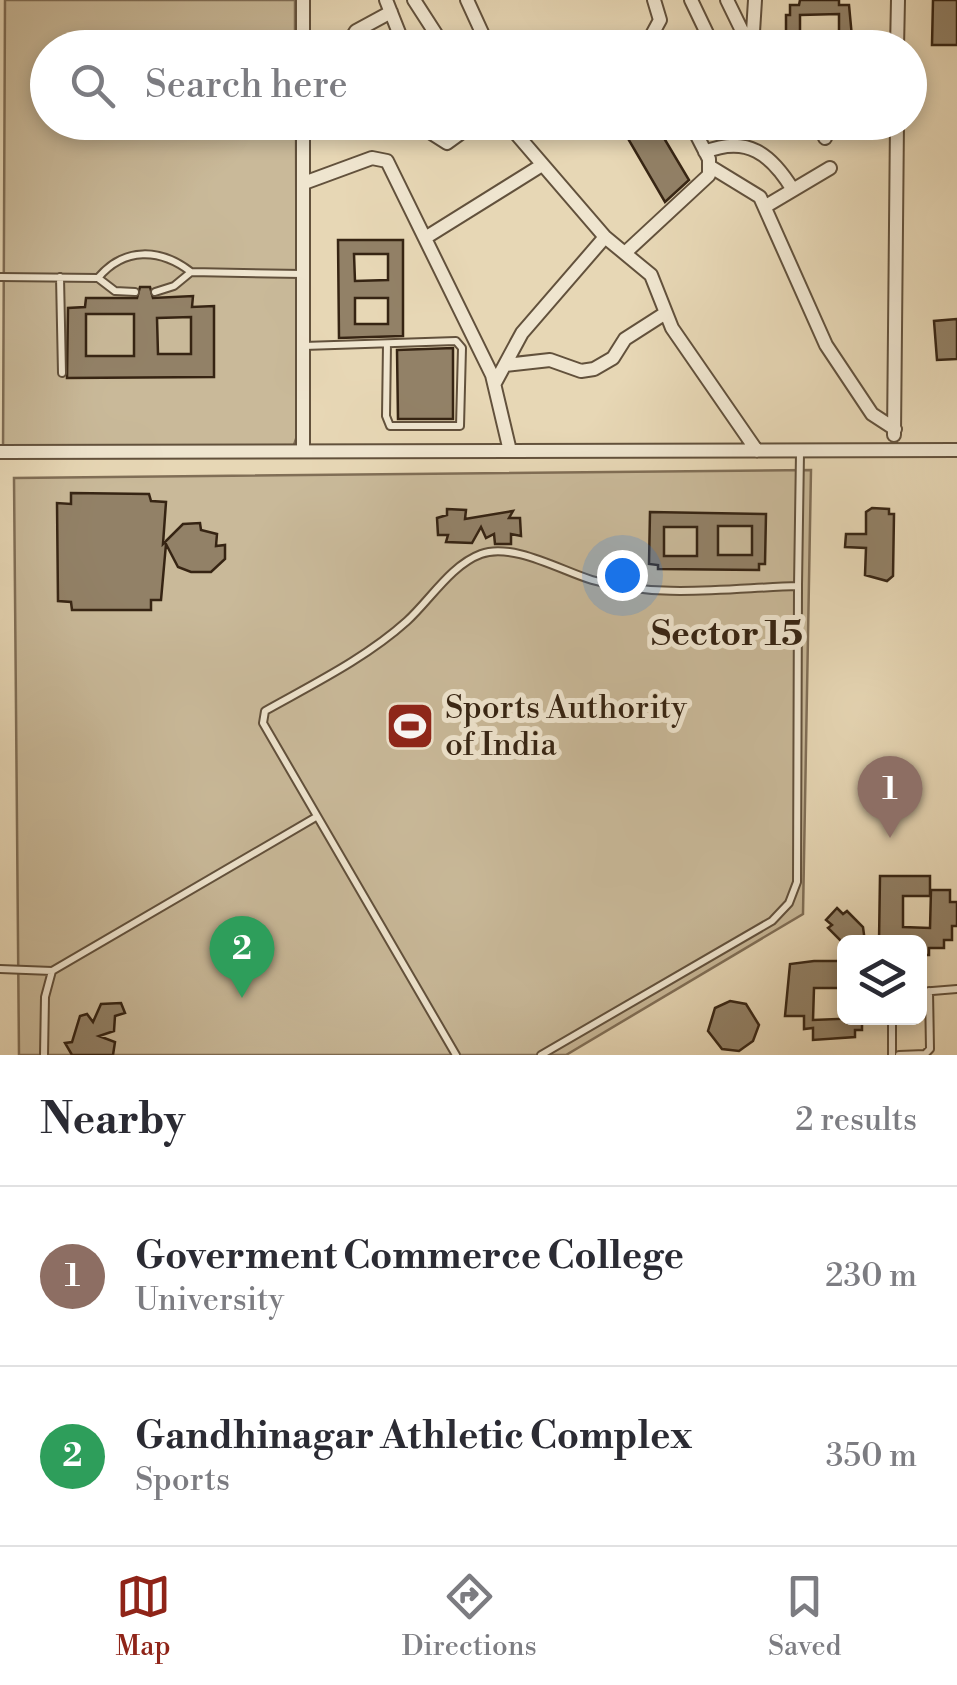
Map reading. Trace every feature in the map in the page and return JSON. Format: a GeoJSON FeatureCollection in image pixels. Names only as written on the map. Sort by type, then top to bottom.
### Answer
{"type":"FeatureCollection","features":[{"type":"Feature","properties":{"kind":"street"},"geometry":{"type":"LineString","coordinates":[[303,30],[304,0]]}},
{"type":"Feature","properties":{"kind":"street"},"geometry":{"type":"LineString","coordinates":[[414,0],[433,30]]}},
{"type":"Feature","properties":{"kind":"street"},"geometry":{"type":"LineString","coordinates":[[466,0],[480,30]]}},
{"type":"Feature","properties":{"kind":"street"},"geometry":{"type":"LineString","coordinates":[[654,0],[660,20],[654,30]]}},
{"type":"Feature","properties":{"kind":"street"},"geometry":{"type":"LineString","coordinates":[[691,0],[705,30]]}},
{"type":"Feature","properties":{"kind":"street"},"geometry":{"type":"LineString","coordinates":[[727,0],[737,30]]}},
{"type":"Feature","properties":{"kind":"street"},"geometry":{"type":"LineString","coordinates":[[753,30],[755,0]]}},
{"type":"Feature","properties":{"kind":"street"},"geometry":{"type":"LineString","coordinates":[[898,0],[898,30]]}},
{"type":"Feature","properties":{"kind":"street"},"geometry":{"type":"LineString","coordinates":[[357,30],[389,6],[398,30]]}},
{"type":"Feature","properties":{"kind":"street"},"geometry":{"type":"LineString","coordinates":[[303,140],[303,452]]}},
{"type":"Feature","properties":{"kind":"street"},"geometry":{"type":"LineString","coordinates":[[521,140],[605,237],[651,274],[664,314],[757,451]]}},
{"type":"Feature","properties":{"kind":"street"},"geometry":{"type":"LineString","coordinates":[[699,140],[712,167],[749,187],[766,206],[826,345],[872,414],[894,429]]}},
{"type":"Feature","properties":{"kind":"street"},"geometry":{"type":"LineString","coordinates":[[894,450],[897,140]]}},
{"type":"Feature","properties":{"kind":"street"},"geometry":{"type":"LineString","coordinates":[[705,152],[734,142],[744,145],[775,162],[793,190]]}},
{"type":"Feature","properties":{"kind":"street"},"geometry":{"type":"LineString","coordinates":[[304,183],[381,157],[391,168],[495,383],[510,451]]}},
{"type":"Feature","properties":{"kind":"street"},"geometry":{"type":"LineString","coordinates":[[425,238],[542,165]]}},
{"type":"Feature","properties":{"kind":"street"},"geometry":{"type":"LineString","coordinates":[[626,252],[710,176],[712,167]]}},
{"type":"Feature","properties":{"kind":"street"},"geometry":{"type":"LineString","coordinates":[[766,206],[830,168]]}},
{"type":"Feature","properties":{"kind":"street"},"geometry":{"type":"LineString","coordinates":[[495,383],[533,318],[605,237]]}},
{"type":"Feature","properties":{"kind":"street"},"geometry":{"type":"LineString","coordinates":[[505,365],[550,360],[581,372],[594,369],[613,358],[624,338],[664,314]]}},
{"type":"Feature","properties":{"kind":"street"},"geometry":{"type":"LineString","coordinates":[[0,452],[957,450]]}},
{"type":"Feature","properties":{"kind":"lane"},"geometry":{"type":"LineString","coordinates":[[98,278],[116,260],[137,255],[164,255],[191,272],[303,274]]}},
{"type":"Feature","properties":{"kind":"lane"},"geometry":{"type":"LineString","coordinates":[[155,292],[174,286],[191,272]]}},
{"type":"Feature","properties":{"kind":"lane"},"geometry":{"type":"LineString","coordinates":[[0,277],[98,278],[115,292],[135,292]]}},
{"type":"Feature","properties":{"kind":"lane"},"geometry":{"type":"LineString","coordinates":[[60,278],[62,373]]}},
{"type":"Feature","properties":{"kind":"lane"},"geometry":{"type":"LineString","coordinates":[[303,346],[387,344],[460,343],[460,426],[390,426],[386,416],[387,344]]}},
{"type":"Feature","properties":{"kind":"lane"},"geometry":{"type":"LineString","coordinates":[[541,1055],[772,921],[789,903],[797,882],[800,451]]}},
{"type":"Feature","properties":{"kind":"lane"},"geometry":{"type":"LineString","coordinates":[[456,1055],[262,723],[265,712],[406,622],[450,577],[483,553],[508,553],[596,581],[670,592],[798,586]]}},
{"type":"Feature","properties":{"kind":"lane"},"geometry":{"type":"LineString","coordinates":[[0,969],[52,972],[316,817]]}},
{"type":"Feature","properties":{"kind":"lane"},"geometry":{"type":"LineString","coordinates":[[44,1055],[45,997],[52,972]]}},
{"type":"Feature","properties":{"kind":"lane"},"geometry":{"type":"LineString","coordinates":[[927,991],[957,989]]}},
{"type":"Feature","properties":{"kind":"lane"},"geometry":{"type":"LineString","coordinates":[[893,1025],[896,1055],[925,1054],[930,1048],[927,1020]]}},
{"type":"Feature","properties":{"kind":"shaded area"},"geometry":{"type":"Polygon","coordinates":[[[5,0],[295,0],[295,30],[30,30],[30,140],[296,140],[297,436],[291,454],[3,454],[5,0]]]}},
{"type":"Feature","properties":{"kind":"shaded area","name":"Sports Authority of India"},"geometry":{"type":"Polygon","coordinates":[[[811,470],[803,914],[566,1055],[19,1055],[14,478],[811,470]]]}},
{"type":"Feature","properties":{"kind":"building"},"geometry":{"type":"Polygon","coordinates":[[[800,0],[839,0],[839,5],[849,5],[851,30],[839,30],[839,14],[800,15],[800,30],[786,30],[790,5],[799,5],[800,0]]]}},
{"type":"Feature","properties":{"kind":"building"},"geometry":{"type":"Polygon","coordinates":[[[933,0],[957,0],[957,45],[932,45],[933,0]]]}},
{"type":"Feature","properties":{"kind":"building"},"geometry":{"type":"Polygon","coordinates":[[[629,140],[665,140],[689,180],[665,202],[629,140]]]}},
{"type":"Feature","properties":{"kind":"building"},"geometry":{"type":"Polygon","coordinates":[[[338,240],[403,240],[403,336],[339,338],[338,240]],[[354,254],[355,281],[388,280],[388,254],[354,254]],[[355,298],[355,324],[388,324],[388,298],[355,298]]]}},
{"type":"Feature","properties":{"kind":"building"},"geometry":{"type":"Polygon","coordinates":[[[140,287],[150,287],[153,298],[193,296],[192,307],[214,306],[214,377],[67,378],[68,308],[85,307],[86,298],[137,298],[140,287]],[[86,314],[86,356],[134,356],[134,314],[86,314]],[[191,317],[157,318],[158,354],[191,354],[191,317]]]}},
{"type":"Feature","properties":{"kind":"building"},"geometry":{"type":"Polygon","coordinates":[[[957,319],[957,359],[937,360],[934,321],[957,319]]]}},
{"type":"Feature","properties":{"kind":"building"},"geometry":{"type":"Polygon","coordinates":[[[453,348],[453,419],[398,419],[397,350],[453,348]]]}},
{"type":"Feature","properties":{"kind":"building"},"geometry":{"type":"Polygon","coordinates":[[[71,493],[149,494],[151,501],[166,502],[163,544],[183,524],[200,523],[201,530],[217,534],[216,546],[225,545],[225,559],[211,572],[191,572],[178,567],[166,544],[161,600],[151,600],[151,610],[72,610],[71,602],[58,601],[57,503],[71,504],[71,493]]]}},
{"type":"Feature","properties":{"kind":"building"},"geometry":{"type":"Polygon","coordinates":[[[872,508],[889,509],[889,514],[894,514],[893,576],[887,581],[865,575],[866,548],[845,547],[846,534],[866,534],[866,512],[872,508]]]}},
{"type":"Feature","properties":{"kind":"building"},"geometry":{"type":"Polygon","coordinates":[[[447,509],[466,510],[465,519],[513,511],[509,518],[520,518],[521,536],[511,534],[511,544],[495,544],[494,534],[486,538],[481,527],[472,543],[446,542],[448,535],[438,535],[437,518],[447,515],[447,509]]]}},
{"type":"Feature","properties":{"kind":"building"},"geometry":{"type":"Polygon","coordinates":[[[650,512],[766,514],[765,564],[759,564],[759,570],[658,569],[658,565],[649,564],[650,512]],[[718,526],[718,555],[752,555],[752,526],[718,526]],[[664,527],[664,556],[697,556],[697,527],[664,527]]]}},
{"type":"Feature","properties":{"kind":"building"},"geometry":{"type":"Polygon","coordinates":[[[880,876],[930,876],[930,896],[903,896],[903,927],[930,928],[931,890],[950,890],[950,902],[957,902],[957,926],[952,926],[952,940],[944,940],[944,948],[929,948],[929,955],[927,935],[879,935],[880,876]]]}},
{"type":"Feature","properties":{"kind":"building"},"geometry":{"type":"Polygon","coordinates":[[[837,908],[843,914],[847,911],[863,927],[864,935],[837,937],[826,920],[837,908]]]}},
{"type":"Feature","properties":{"kind":"building"},"geometry":{"type":"Polygon","coordinates":[[[837,961],[837,988],[814,988],[813,1020],[837,1019],[837,1025],[862,1025],[862,1030],[855,1030],[855,1037],[813,1040],[813,1028],[804,1029],[804,1016],[785,1016],[790,964],[837,961]]]}},
{"type":"Feature","properties":{"kind":"building"},"geometry":{"type":"Polygon","coordinates":[[[730,1001],[746,1004],[759,1025],[753,1041],[739,1051],[722,1049],[708,1031],[715,1008],[730,1001]]]}},
{"type":"Feature","properties":{"kind":"building"},"geometry":{"type":"Polygon","coordinates":[[[121,1003],[125,1013],[115,1016],[114,1031],[99,1036],[115,1042],[113,1055],[72,1055],[65,1043],[72,1042],[80,1016],[87,1014],[93,1022],[101,1004],[121,1003]]]}},
{"type":"Feature","properties":{"kind":"place","name":"Sports Authority of India"},"geometry":{"type":"Point","coordinates":[410,726]}},
{"type":"Feature","properties":{"kind":"place","name":"Goverment Commerce College"},"geometry":{"type":"Point","coordinates":[890,838]}},
{"type":"Feature","properties":{"kind":"place","name":"Gandhinagar Athletic Complex"},"geometry":{"type":"Point","coordinates":[242,998]}},
{"type":"Feature","properties":{"kind":"district","name":"Sector 15"},"geometry":{"type":"Point","coordinates":[727,634]}}]}
